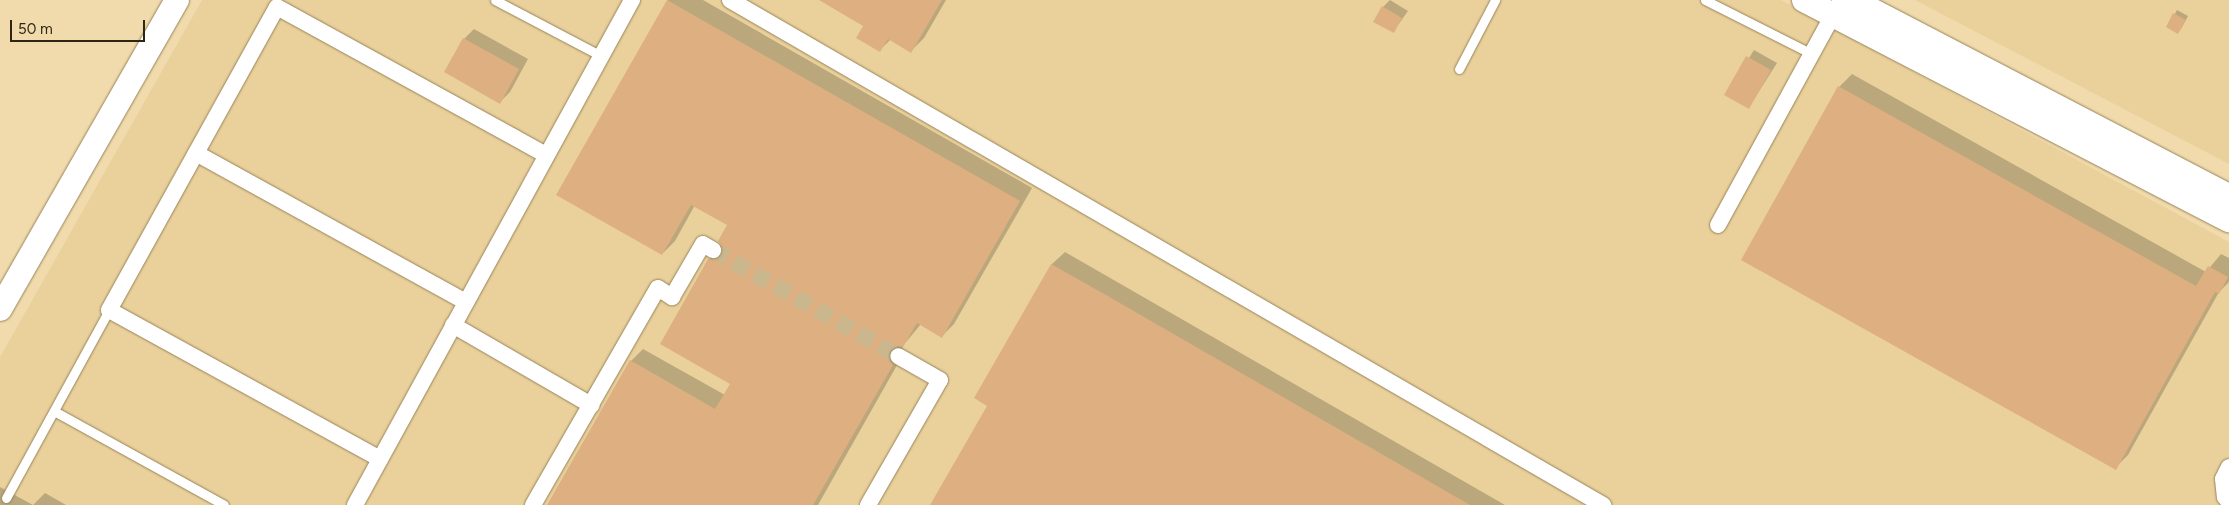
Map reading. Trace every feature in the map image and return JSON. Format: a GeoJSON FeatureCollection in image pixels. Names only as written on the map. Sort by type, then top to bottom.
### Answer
{"type":"FeatureCollection","features":[{"type":"Feature","properties":{"kind":"street"},"geometry":{"type":"LineString","coordinates":[[0,309],[177,0]]}},
{"type":"Feature","properties":{"kind":"street"},"geometry":{"type":"LineString","coordinates":[[355,505],[632,0]]}},
{"type":"Feature","properties":{"kind":"street"},"geometry":{"type":"LineString","coordinates":[[730,0],[1603,505]]}},
{"type":"Feature","properties":{"kind":"street"},"geometry":{"type":"LineString","coordinates":[[1804,0],[1837,8],[2229,220]]}},
{"type":"Feature","properties":{"kind":"street"},"geometry":{"type":"LineString","coordinates":[[1852,0],[2229,196]]}},
{"type":"Feature","properties":{"kind":"street"},"geometry":{"type":"LineString","coordinates":[[380,459],[110,310],[277,7],[546,155]]}},
{"type":"Feature","properties":{"kind":"street"},"geometry":{"type":"LineString","coordinates":[[1718,226],[1837,8]]}},
{"type":"Feature","properties":{"kind":"street"},"geometry":{"type":"LineString","coordinates":[[196,153],[466,302]]}},
{"type":"Feature","properties":{"kind":"street"},"geometry":{"type":"LineString","coordinates":[[533,505],[658,288],[672,296],[703,244],[713,250]]}},
{"type":"Feature","properties":{"kind":"street"},"geometry":{"type":"LineString","coordinates":[[453,324],[591,405]]}},
{"type":"Feature","properties":{"kind":"street"},"geometry":{"type":"LineString","coordinates":[[868,505],[940,380],[898,356]]}},
{"type":"Feature","properties":{"kind":"street"},"geometry":{"type":"LineString","coordinates":[[2229,467],[2223,479],[2225,497],[2229,502]]}},
{"type":"Feature","properties":{"kind":"lane"},"geometry":{"type":"LineString","coordinates":[[495,0],[601,56]]}},
{"type":"Feature","properties":{"kind":"lane"},"geometry":{"type":"LineString","coordinates":[[1459,69],[1495,0]]}},
{"type":"Feature","properties":{"kind":"lane"},"geometry":{"type":"LineString","coordinates":[[1705,0],[1812,54]]}},
{"type":"Feature","properties":{"kind":"lane"},"geometry":{"type":"LineString","coordinates":[[6,498],[110,310]]}},
{"type":"Feature","properties":{"kind":"lane"},"geometry":{"type":"LineString","coordinates":[[54,410],[224,505]]}},
{"type":"Feature","properties":{"kind":"shaded area"},"geometry":{"type":"Polygon","coordinates":[[[202,0],[1781,0],[2229,242],[2229,505],[0,505],[0,357],[202,0]]]}},
{"type":"Feature","properties":{"kind":"shaded area"},"geometry":{"type":"Polygon","coordinates":[[[1915,0],[2229,0],[2229,164],[1915,0]]]}},
{"type":"Feature","properties":{"kind":"building"},"geometry":{"type":"Polygon","coordinates":[[[667,0],[1020,201],[942,338],[917,323],[903,347],[897,346],[890,351],[888,357],[893,365],[813,505],[547,505],[630,360],[715,409],[730,384],[660,344],[708,259],[717,259],[722,255],[722,246],[718,241],[727,225],[691,205],[662,255],[556,195],[667,0]]]}},
{"type":"Feature","properties":{"kind":"building"},"geometry":{"type":"Polygon","coordinates":[[[819,0],[942,0],[911,53],[888,39],[880,52],[856,38],[863,26],[819,0]]]}},
{"type":"Feature","properties":{"kind":"building"},"geometry":{"type":"Polygon","coordinates":[[[1382,6],[1402,18],[1394,33],[1373,22],[1382,6]]]}},
{"type":"Feature","properties":{"kind":"building"},"geometry":{"type":"Polygon","coordinates":[[[2173,13],[2186,20],[2178,34],[2166,27],[2173,13]]]}},
{"type":"Feature","properties":{"kind":"building"},"geometry":{"type":"Polygon","coordinates":[[[463,38],[519,69],[500,104],[444,72],[463,38]]]}},
{"type":"Feature","properties":{"kind":"building"},"geometry":{"type":"Polygon","coordinates":[[[1746,56],[1771,70],[1749,109],[1724,95],[1746,56]]]}},
{"type":"Feature","properties":{"kind":"building"},"geometry":{"type":"Polygon","coordinates":[[[1838,86],[2196,286],[2208,266],[2228,277],[2219,294],[2215,292],[2116,470],[1741,260],[1838,86]]]}},
{"type":"Feature","properties":{"kind":"building"},"geometry":{"type":"Polygon","coordinates":[[[1051,264],[1470,505],[930,505],[987,406],[974,398],[1051,264]]]}},
{"type":"Feature","properties":{"kind":"tunnel"},"geometry":{"type":"LineString","coordinates":[[713,250],[898,356]]}}]}
